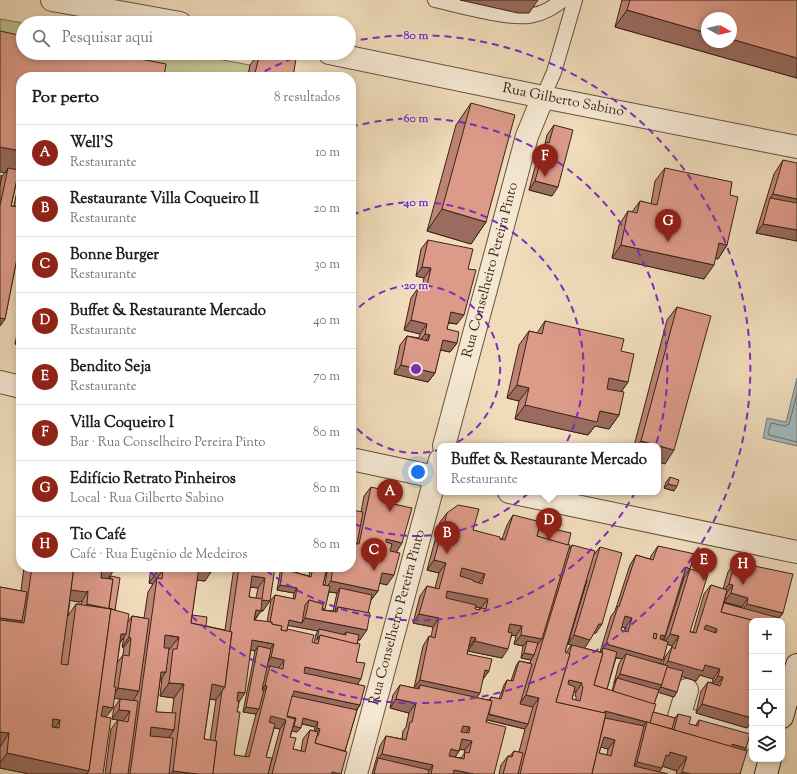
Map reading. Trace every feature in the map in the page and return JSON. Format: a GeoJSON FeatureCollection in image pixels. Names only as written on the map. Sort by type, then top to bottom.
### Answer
{"type":"FeatureCollection","features":[{"type":"Feature","properties":{"kind":"street"},"geometry":{"type":"LineString","coordinates":[[52,0],[141,16]]}},
{"type":"Feature","properties":{"kind":"street","name":"Rua Gilberto Sabino"},"geometry":{"type":"LineString","coordinates":[[356,59],[797,147]]}},
{"type":"Feature","properties":{"kind":"street","name":"Rua Conselheiro Pereira Pinto"},"geometry":{"type":"LineString","coordinates":[[445,443],[527,136],[543,97]]}},
{"type":"Feature","properties":{"kind":"street"},"geometry":{"type":"LineString","coordinates":[[0,382],[16,386]]}},
{"type":"Feature","properties":{"kind":"street"},"geometry":{"type":"LineString","coordinates":[[356,460],[437,472]]}},
{"type":"Feature","properties":{"kind":"street","name":"Rua Conselheiro Pereira Pinto"},"geometry":{"type":"LineString","coordinates":[[356,774],[437,479]]}},
{"type":"Feature","properties":{"kind":"street"},"geometry":{"type":"LineString","coordinates":[[523,495],[797,552]]}},
{"type":"Feature","properties":{"kind":"street"},"geometry":{"type":"LineString","coordinates":[[785,707],[797,665]]}},
{"type":"Feature","properties":{"kind":"street"},"geometry":{"type":"LineString","coordinates":[[687,690],[679,717],[749,738]]}},
{"type":"Feature","properties":{"kind":"street"},"geometry":{"type":"LineString","coordinates":[[766,774],[769,762]]}},
{"type":"Feature","properties":{"kind":"lane"},"geometry":{"type":"LineString","coordinates":[[435,0],[508,15],[531,16],[548,11],[563,0]]}},
{"type":"Feature","properties":{"kind":"lane"},"geometry":{"type":"LineString","coordinates":[[543,97],[554,72],[575,0]]}},
{"type":"Feature","properties":{"kind":"shaded area"},"geometry":{"type":"Polygon","coordinates":[[[0,19],[16,22],[16,59],[0,56],[0,19]]]}},
{"type":"Feature","properties":{"kind":"shaded area"},"geometry":{"type":"Polygon","coordinates":[[[20,60],[222,60],[250,65],[249,72],[79,72],[20,60]]]}},
{"type":"Feature","properties":{"kind":"water"},"geometry":{"type":"Polygon","coordinates":[[[797,378],[797,446],[763,438],[767,418],[786,422],[797,378]]]}},
{"type":"Feature","properties":{"kind":"building"},"geometry":{"type":"Polygon","coordinates":[[[630,0],[797,0],[797,58],[737,41],[737,12],[701,12],[701,31],[627,10],[630,0]]]}},
{"type":"Feature","properties":{"kind":"building"},"geometry":{"type":"Polygon","coordinates":[[[0,31],[16,34],[16,60],[146,60],[166,64],[165,72],[16,72],[16,150],[0,147],[0,31]]]}},
{"type":"Feature","properties":{"kind":"building"},"geometry":{"type":"Polygon","coordinates":[[[258,60],[296,60],[294,72],[255,72],[258,60]]]}},
{"type":"Feature","properties":{"kind":"building"},"geometry":{"type":"Polygon","coordinates":[[[471,103],[515,115],[486,222],[442,209],[471,103]]]}},
{"type":"Feature","properties":{"kind":"building"},"geometry":{"type":"Polygon","coordinates":[[[554,125],[573,130],[558,187],[535,181],[546,142],[549,143],[554,125]]]}},
{"type":"Feature","properties":{"kind":"building"},"geometry":{"type":"Polygon","coordinates":[[[783,160],[797,163],[797,199],[773,194],[783,160]]]}},
{"type":"Feature","properties":{"kind":"building"},"geometry":{"type":"Polygon","coordinates":[[[8,168],[16,169],[16,184],[11,206],[16,207],[16,263],[5,319],[0,318],[0,206],[8,168]]]}},
{"type":"Feature","properties":{"kind":"building"},"geometry":{"type":"Polygon","coordinates":[[[665,168],[732,182],[730,195],[738,197],[727,245],[719,243],[714,265],[621,245],[628,211],[637,213],[640,201],[657,205],[665,168]]]}},
{"type":"Feature","properties":{"kind":"building"},"geometry":{"type":"Polygon","coordinates":[[[770,198],[797,203],[797,230],[763,224],[770,198]]]}},
{"type":"Feature","properties":{"kind":"building"},"geometry":{"type":"Polygon","coordinates":[[[428,240],[473,249],[468,269],[476,270],[464,315],[451,312],[447,329],[459,332],[457,343],[443,340],[435,373],[401,365],[407,336],[428,341],[430,335],[425,334],[427,324],[411,320],[418,288],[426,290],[431,268],[422,267],[428,240]]]}},
{"type":"Feature","properties":{"kind":"building"},"geometry":{"type":"Polygon","coordinates":[[[677,307],[711,316],[674,450],[661,446],[661,443],[648,443],[641,441],[677,307]]]}},
{"type":"Feature","properties":{"kind":"building"},"geometry":{"type":"Polygon","coordinates":[[[545,321],[624,339],[621,351],[634,354],[628,382],[609,378],[607,389],[624,392],[619,415],[600,411],[597,422],[525,405],[529,388],[517,385],[529,331],[542,334],[545,321]]]}},
{"type":"Feature","properties":{"kind":"building"},"geometry":{"type":"Polygon","coordinates":[[[670,477],[679,480],[677,486],[668,484],[670,477]]]}},
{"type":"Feature","properties":{"kind":"building"},"geometry":{"type":"Polygon","coordinates":[[[371,487],[392,492],[389,503],[412,508],[402,543],[386,539],[386,542],[392,544],[390,551],[400,553],[394,575],[382,573],[378,591],[331,581],[332,572],[356,572],[356,544],[359,544],[371,487]]]}},
{"type":"Feature","properties":{"kind":"building"},"geometry":{"type":"Polygon","coordinates":[[[458,505],[479,509],[473,530],[500,537],[500,539],[505,540],[513,515],[541,522],[537,536],[570,545],[542,639],[521,635],[522,626],[510,624],[508,632],[512,633],[508,649],[475,641],[476,638],[471,637],[467,654],[492,659],[489,671],[485,670],[480,693],[420,680],[429,636],[435,638],[439,618],[419,614],[427,586],[439,589],[446,563],[434,560],[447,513],[458,505]],[[462,568],[460,576],[482,584],[485,574],[462,568]],[[447,591],[446,598],[476,605],[475,609],[486,609],[488,599],[447,591]]]}},
{"type":"Feature","properties":{"kind":"building"},"geometry":{"type":"Polygon","coordinates":[[[356,511],[363,512],[356,544],[356,511]]]}},
{"type":"Feature","properties":{"kind":"building"},"geometry":{"type":"Polygon","coordinates":[[[540,526],[571,533],[568,545],[537,536],[540,526]]]}},
{"type":"Feature","properties":{"kind":"building"},"geometry":{"type":"Polygon","coordinates":[[[572,545],[595,551],[565,652],[570,654],[556,702],[606,713],[592,774],[520,774],[539,698],[526,695],[572,545]]]}},
{"type":"Feature","properties":{"kind":"building"},"geometry":{"type":"Polygon","coordinates":[[[658,546],[695,554],[690,569],[686,567],[665,636],[661,635],[660,639],[668,642],[663,660],[606,644],[636,555],[653,560],[658,546]],[[625,616],[621,630],[628,632],[632,618],[625,616]],[[654,633],[653,638],[656,639],[657,634],[654,633]]]}},
{"type":"Feature","properties":{"kind":"building"},"geometry":{"type":"Polygon","coordinates":[[[600,547],[622,553],[602,624],[599,624],[590,640],[574,635],[600,547]]]}},
{"type":"Feature","properties":{"kind":"building"},"geometry":{"type":"Polygon","coordinates":[[[735,562],[793,574],[783,613],[747,604],[748,598],[731,593],[733,585],[729,584],[735,562]]]}},
{"type":"Feature","properties":{"kind":"building"},"geometry":{"type":"Polygon","coordinates":[[[690,569],[708,574],[690,632],[696,633],[711,585],[727,590],[721,612],[749,619],[749,717],[702,704],[708,682],[720,686],[723,677],[718,676],[720,669],[705,665],[703,671],[668,661],[672,647],[675,649],[679,636],[670,634],[690,569]],[[706,625],[704,629],[716,633],[717,629],[706,625]]]}},
{"type":"Feature","properties":{"kind":"building"},"geometry":{"type":"Polygon","coordinates":[[[31,572],[73,572],[61,664],[68,665],[76,604],[111,609],[89,771],[7,753],[9,733],[0,732],[0,620],[24,623],[31,572]],[[53,719],[52,727],[59,728],[60,720],[53,719]]]}},
{"type":"Feature","properties":{"kind":"building"},"geometry":{"type":"Polygon","coordinates":[[[73,572],[102,572],[101,578],[113,579],[109,608],[111,609],[87,604],[88,591],[71,590],[73,572]]]}},
{"type":"Feature","properties":{"kind":"building"},"geometry":{"type":"Polygon","coordinates":[[[163,572],[198,572],[191,623],[232,632],[225,687],[212,684],[204,739],[217,741],[213,774],[173,771],[184,684],[169,683],[173,649],[177,649],[179,637],[165,635],[164,648],[169,648],[166,672],[161,672],[156,712],[176,713],[174,730],[151,727],[150,736],[173,738],[169,774],[130,774],[157,578],[162,579],[163,572]]]}},
{"type":"Feature","properties":{"kind":"building"},"geometry":{"type":"Polygon","coordinates":[[[238,572],[274,572],[270,601],[262,600],[261,611],[256,610],[254,620],[272,622],[272,624],[282,626],[281,630],[287,631],[287,629],[314,635],[312,642],[318,644],[320,635],[360,644],[356,662],[365,663],[361,679],[305,667],[304,673],[365,686],[360,705],[294,691],[287,717],[295,719],[290,737],[296,738],[293,749],[305,752],[310,730],[318,732],[315,743],[347,752],[341,774],[332,772],[332,774],[272,774],[286,720],[271,716],[269,722],[275,724],[266,757],[272,758],[268,774],[213,774],[217,741],[215,741],[222,691],[225,687],[232,632],[230,631],[238,572]],[[252,576],[249,597],[262,599],[265,578],[252,576]],[[252,640],[245,693],[238,692],[237,701],[239,701],[237,712],[240,712],[234,755],[249,757],[267,686],[265,685],[270,666],[283,669],[284,660],[271,657],[274,644],[252,640]]]}},
{"type":"Feature","properties":{"kind":"building"},"geometry":{"type":"Polygon","coordinates":[[[282,572],[294,572],[311,577],[312,572],[326,572],[323,585],[330,586],[325,609],[322,609],[323,604],[309,600],[305,605],[302,623],[289,620],[287,630],[281,630],[282,626],[272,624],[272,622],[270,622],[275,595],[295,599],[297,588],[280,585],[282,572]]]}},
{"type":"Feature","properties":{"kind":"building"},"geometry":{"type":"Polygon","coordinates":[[[111,576],[120,578],[115,610],[109,608],[113,579],[110,579],[111,576]]]}},
{"type":"Feature","properties":{"kind":"building"},"geometry":{"type":"Polygon","coordinates":[[[0,587],[27,592],[22,621],[0,618],[0,587]]]}},
{"type":"Feature","properties":{"kind":"building"},"geometry":{"type":"Polygon","coordinates":[[[340,588],[372,595],[368,613],[338,607],[335,611],[340,588]]]}},
{"type":"Feature","properties":{"kind":"building"},"geometry":{"type":"Polygon","coordinates":[[[309,600],[323,604],[322,610],[337,612],[338,607],[370,613],[367,630],[305,618],[309,600]]]}},
{"type":"Feature","properties":{"kind":"building"},"geometry":{"type":"Polygon","coordinates":[[[724,603],[779,618],[749,619],[721,612],[724,603]]]}},
{"type":"Feature","properties":{"kind":"building"},"geometry":{"type":"Polygon","coordinates":[[[111,609],[129,614],[126,634],[121,634],[114,687],[116,687],[113,708],[103,706],[101,716],[111,718],[103,774],[87,774],[89,771],[111,609]]]}},
{"type":"Feature","properties":{"kind":"building"},"geometry":{"type":"Polygon","coordinates":[[[192,615],[207,617],[206,626],[191,623],[192,615]]]}},
{"type":"Feature","properties":{"kind":"building"},"geometry":{"type":"Polygon","coordinates":[[[132,616],[149,619],[139,691],[118,688],[123,655],[129,656],[131,638],[129,637],[132,616]]]}},
{"type":"Feature","properties":{"kind":"building"},"geometry":{"type":"Polygon","coordinates":[[[319,629],[346,635],[346,632],[359,635],[357,644],[320,635],[317,640],[319,629]]]}},
{"type":"Feature","properties":{"kind":"building"},"geometry":{"type":"Polygon","coordinates":[[[527,641],[538,643],[534,655],[524,653],[527,641]]]}},
{"type":"Feature","properties":{"kind":"building"},"geometry":{"type":"Polygon","coordinates":[[[572,645],[603,653],[594,685],[656,704],[650,723],[605,711],[605,713],[556,702],[572,645]],[[569,680],[568,684],[575,687],[572,699],[580,701],[583,687],[582,683],[569,680]]]}},
{"type":"Feature","properties":{"kind":"building"},"geometry":{"type":"Polygon","coordinates":[[[258,646],[271,649],[259,709],[246,707],[258,646]]]}},
{"type":"Feature","properties":{"kind":"building"},"geometry":{"type":"Polygon","coordinates":[[[603,648],[617,652],[607,689],[594,685],[603,648]]]}},
{"type":"Feature","properties":{"kind":"building"},"geometry":{"type":"Polygon","coordinates":[[[626,654],[668,666],[662,685],[620,674],[626,654]]]}},
{"type":"Feature","properties":{"kind":"building"},"geometry":{"type":"Polygon","coordinates":[[[519,661],[532,664],[520,704],[533,707],[528,724],[489,714],[492,701],[490,701],[491,697],[501,699],[507,680],[513,681],[519,661]]]}},
{"type":"Feature","properties":{"kind":"building"},"geometry":{"type":"Polygon","coordinates":[[[667,667],[683,671],[677,692],[661,687],[667,667]]]}},
{"type":"Feature","properties":{"kind":"building"},"geometry":{"type":"Polygon","coordinates":[[[617,678],[659,690],[654,704],[613,691],[617,678]]]}},
{"type":"Feature","properties":{"kind":"building"},"geometry":{"type":"Polygon","coordinates":[[[400,685],[419,689],[420,685],[492,701],[486,722],[506,727],[494,774],[474,774],[454,770],[453,774],[431,774],[433,765],[382,754],[386,736],[406,740],[410,722],[412,722],[416,703],[396,699],[400,685]],[[463,726],[461,732],[469,733],[470,727],[463,726]],[[462,739],[459,751],[451,749],[449,756],[464,759],[465,752],[469,753],[472,741],[462,739]]]}},
{"type":"Feature","properties":{"kind":"building"},"geometry":{"type":"Polygon","coordinates":[[[292,696],[357,710],[345,751],[315,743],[320,729],[317,728],[318,722],[303,718],[301,728],[294,726],[296,718],[287,716],[292,696]]]}},
{"type":"Feature","properties":{"kind":"building"},"geometry":{"type":"Polygon","coordinates":[[[120,699],[138,701],[128,774],[110,774],[118,720],[128,722],[130,711],[119,710],[120,699]]]}},
{"type":"Feature","properties":{"kind":"building"},"geometry":{"type":"Polygon","coordinates":[[[653,712],[675,718],[672,729],[650,723],[653,712]]]}},
{"type":"Feature","properties":{"kind":"building"},"geometry":{"type":"Polygon","coordinates":[[[678,714],[691,717],[689,724],[698,726],[699,720],[749,734],[749,738],[746,748],[732,744],[732,747],[674,730],[678,714]]]}},
{"type":"Feature","properties":{"kind":"building"},"geometry":{"type":"Polygon","coordinates":[[[605,718],[644,726],[634,766],[668,774],[592,774],[605,718]],[[604,737],[599,753],[611,756],[615,740],[604,737]]]}},
{"type":"Feature","properties":{"kind":"building"},"geometry":{"type":"Polygon","coordinates":[[[647,722],[747,751],[740,774],[691,774],[682,772],[687,757],[670,752],[669,756],[666,755],[662,768],[637,762],[647,722]]]}},
{"type":"Feature","properties":{"kind":"building"},"geometry":{"type":"Polygon","coordinates":[[[514,751],[523,753],[518,774],[503,774],[508,756],[512,757],[514,751]]]}},
{"type":"Feature","properties":{"kind":"building"},"geometry":{"type":"Polygon","coordinates":[[[378,758],[429,770],[428,774],[374,774],[378,758]]]}},
{"type":"Feature","properties":{"kind":"place","name":"Villa Coqueiro I"},"geometry":{"type":"Point","coordinates":[545,177]}},
{"type":"Feature","properties":{"kind":"place","name":"Edifício Retrato Pinheiros"},"geometry":{"type":"Point","coordinates":[668,242]}},
{"type":"Feature","properties":{"kind":"place","name":"Well'S"},"geometry":{"type":"Point","coordinates":[390,512]}},
{"type":"Feature","properties":{"kind":"place","name":"Buffet & Restaurante Mercado"},"geometry":{"type":"Point","coordinates":[549,541]}},
{"type":"Feature","properties":{"kind":"place","name":"Restaurante Villa Coqueiro II"},"geometry":{"type":"Point","coordinates":[447,554]}},
{"type":"Feature","properties":{"kind":"place","name":"Bonne Burger"},"geometry":{"type":"Point","coordinates":[374,571]}},
{"type":"Feature","properties":{"kind":"place","name":"Bendito Seja"},"geometry":{"type":"Point","coordinates":[704,581]}},
{"type":"Feature","properties":{"kind":"place","name":"Tio Café"},"geometry":{"type":"Point","coordinates":[743,585]}}]}
